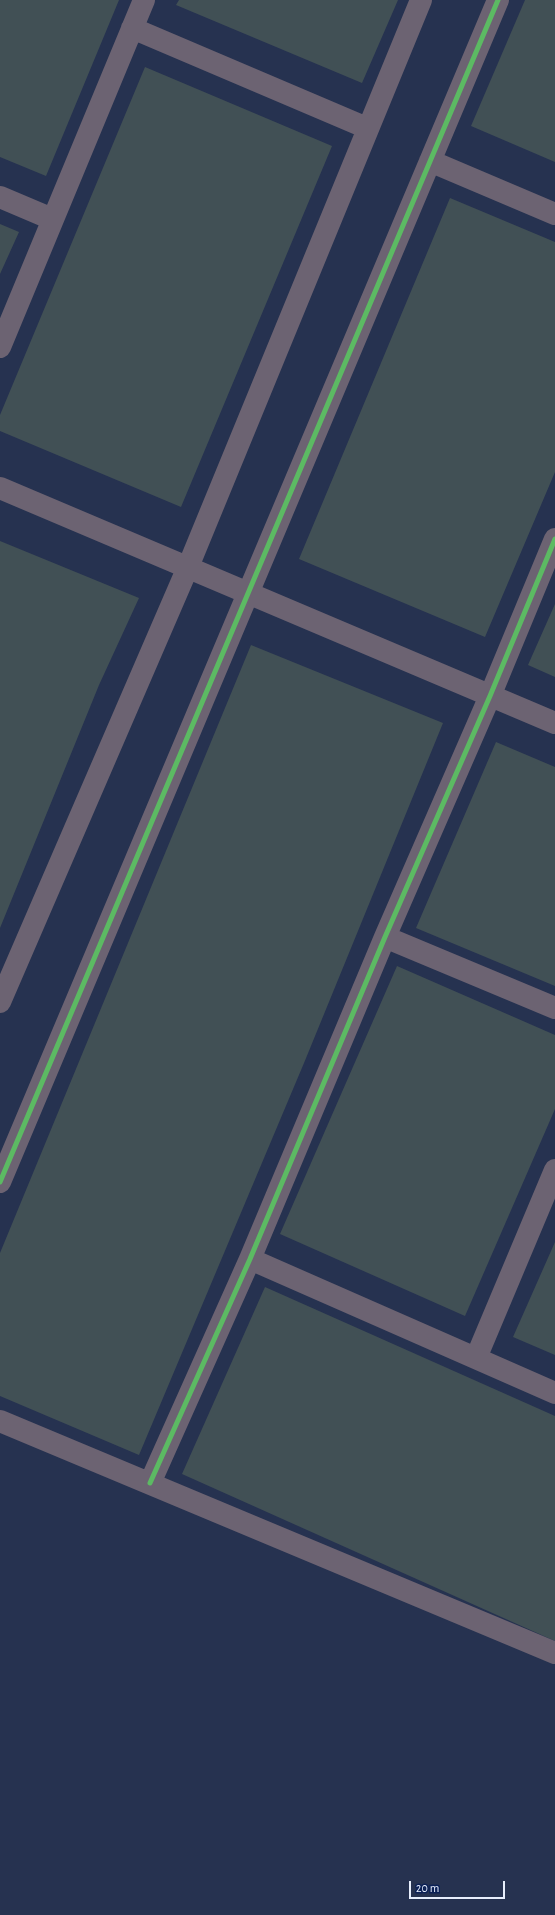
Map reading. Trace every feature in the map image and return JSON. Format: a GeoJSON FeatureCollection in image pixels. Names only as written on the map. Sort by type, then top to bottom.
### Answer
{"type":"FeatureCollection","features":[{"type":"Feature","properties":{"kind":"street"},"geometry":{"type":"LineString","coordinates":[[0,346],[144,0]]}},
{"type":"Feature","properties":{"kind":"street"},"geometry":{"type":"LineString","coordinates":[[0,1002],[188,567],[367,128],[421,0]]}},
{"type":"Feature","properties":{"kind":"street"},"geometry":{"type":"LineString","coordinates":[[0,1182],[498,0]]}},
{"type":"Feature","properties":{"kind":"street"},"geometry":{"type":"LineString","coordinates":[[132,28],[367,128]]}},
{"type":"Feature","properties":{"kind":"street"},"geometry":{"type":"LineString","coordinates":[[430,161],[555,214]]}},
{"type":"Feature","properties":{"kind":"street"},"geometry":{"type":"LineString","coordinates":[[0,197],[52,219]]}},
{"type":"Feature","properties":{"kind":"street"},"geometry":{"type":"LineString","coordinates":[[0,488],[555,723]]}},
{"type":"Feature","properties":{"kind":"street"},"geometry":{"type":"LineString","coordinates":[[150,1483],[250,1259],[385,937],[490,696],[555,539]]}},
{"type":"Feature","properties":{"kind":"street"},"geometry":{"type":"LineString","coordinates":[[385,937],[555,1008]]}},
{"type":"Feature","properties":{"kind":"street"},"geometry":{"type":"LineString","coordinates":[[476,1358],[555,1170]]}},
{"type":"Feature","properties":{"kind":"street"},"geometry":{"type":"LineString","coordinates":[[250,1259],[555,1392]]}},
{"type":"Feature","properties":{"kind":"street"},"geometry":{"type":"LineString","coordinates":[[0,1421],[555,1653]]}},
{"type":"Feature","properties":{"kind":"building"},"geometry":{"type":"Polygon","coordinates":[[[0,0],[119,0],[46,176],[0,157],[0,0]]]}},
{"type":"Feature","properties":{"kind":"building"},"geometry":{"type":"Polygon","coordinates":[[[179,0],[398,0],[362,83],[176,5],[179,0]]]}},
{"type":"Feature","properties":{"kind":"building"},"geometry":{"type":"Polygon","coordinates":[[[525,0],[555,0],[555,162],[471,126],[525,0]]]}},
{"type":"Feature","properties":{"kind":"building"},"geometry":{"type":"Polygon","coordinates":[[[145,67],[332,146],[181,507],[0,431],[0,415],[145,67]]]}},
{"type":"Feature","properties":{"kind":"building"},"geometry":{"type":"Polygon","coordinates":[[[450,198],[555,242],[555,472],[485,637],[299,559],[450,198]]]}},
{"type":"Feature","properties":{"kind":"building"},"geometry":{"type":"Polygon","coordinates":[[[0,224],[19,232],[0,274],[0,224]]]}},
{"type":"Feature","properties":{"kind":"building"},"geometry":{"type":"Polygon","coordinates":[[[0,541],[139,598],[99,685],[0,928],[0,541]]]}},
{"type":"Feature","properties":{"kind":"building"},"geometry":{"type":"Polygon","coordinates":[[[555,604],[555,677],[528,665],[555,604]]]}},
{"type":"Feature","properties":{"kind":"building"},"geometry":{"type":"Polygon","coordinates":[[[251,645],[443,723],[304,1063],[139,1455],[0,1396],[0,1253],[251,645]]]}},
{"type":"Feature","properties":{"kind":"building"},"geometry":{"type":"Polygon","coordinates":[[[496,742],[555,767],[555,986],[416,928],[496,742]]]}},
{"type":"Feature","properties":{"kind":"building"},"geometry":{"type":"Polygon","coordinates":[[[397,966],[555,1035],[555,1109],[465,1316],[280,1234],[397,966]]]}},
{"type":"Feature","properties":{"kind":"building"},"geometry":{"type":"Polygon","coordinates":[[[555,1242],[555,1355],[513,1337],[555,1242]]]}},
{"type":"Feature","properties":{"kind":"building"},"geometry":{"type":"Polygon","coordinates":[[[265,1287],[555,1416],[555,1641],[182,1474],[265,1287]]]}},
{"type":"Feature","properties":{"kind":"cycle path"},"geometry":{"type":"LineString","coordinates":[[0,1182],[498,0]]}},
{"type":"Feature","properties":{"kind":"cycle path"},"geometry":{"type":"LineString","coordinates":[[150,1483],[250,1259],[385,937],[490,696],[555,539]]}}]}
